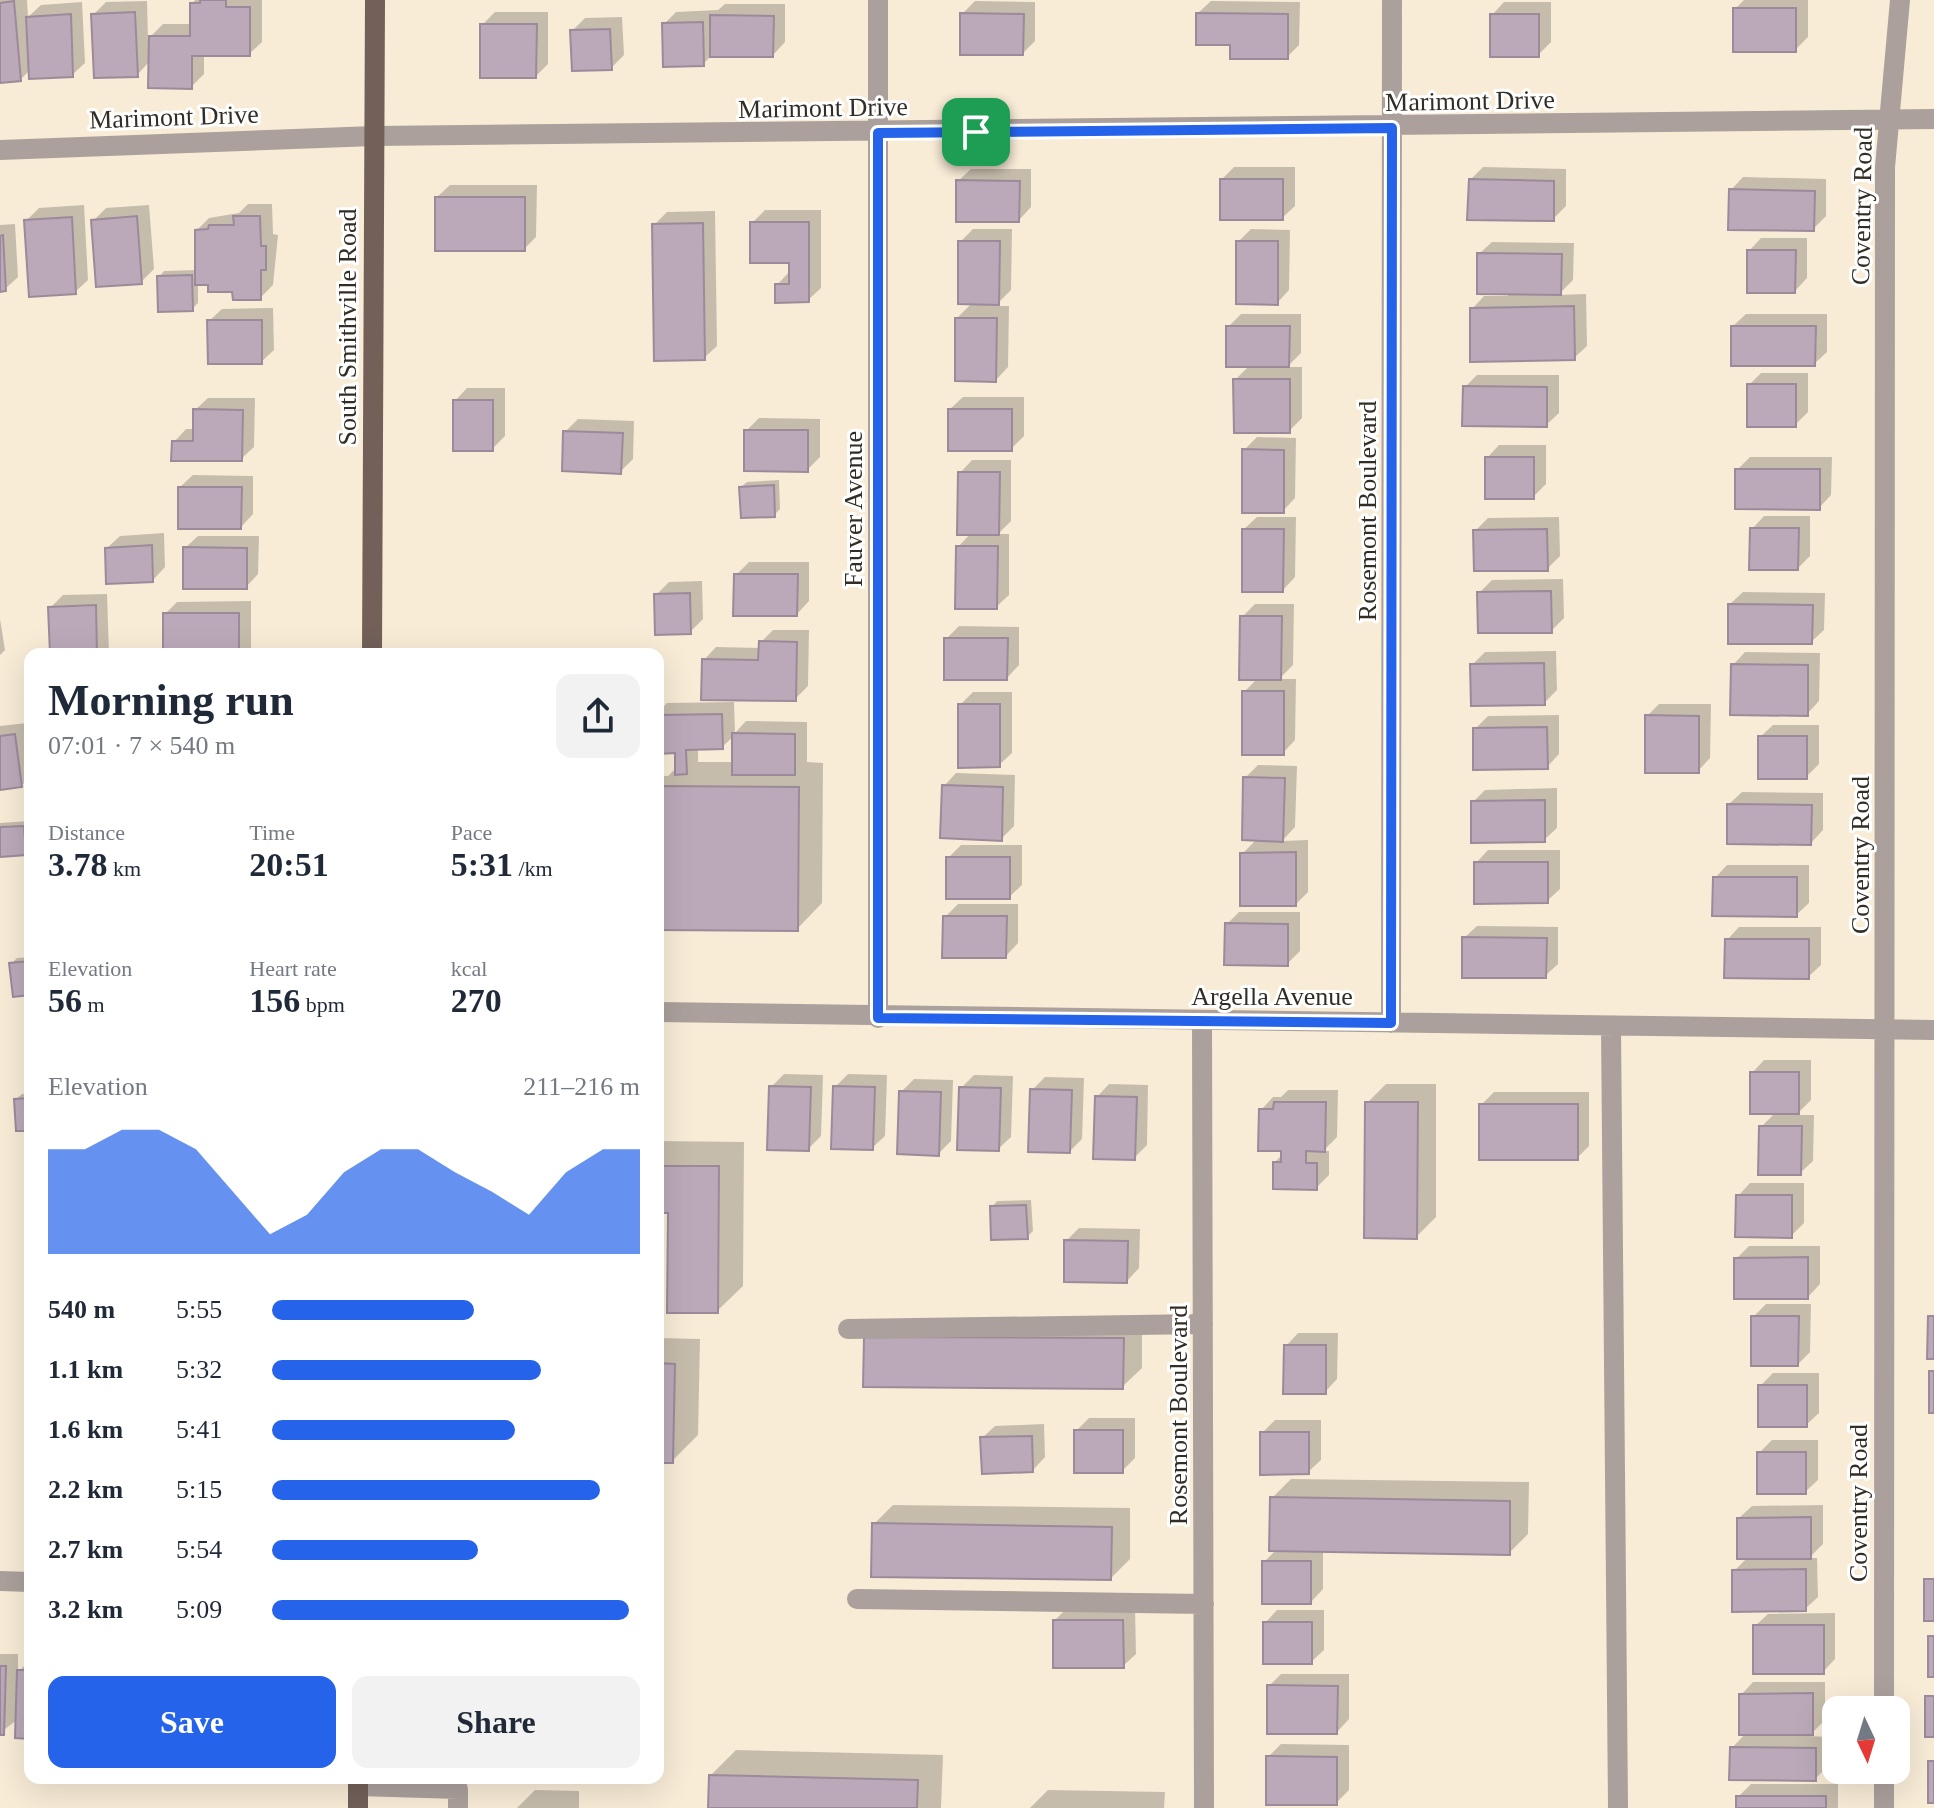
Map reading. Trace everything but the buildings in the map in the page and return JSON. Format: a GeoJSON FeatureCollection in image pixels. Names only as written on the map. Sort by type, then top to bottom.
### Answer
{"type":"FeatureCollection","features":[{"type":"Feature","properties":{"kind":"main road","name":"South Smithville Road"},"geometry":{"type":"LineString","coordinates":[[372,648],[375,0]]}},
{"type":"Feature","properties":{"kind":"main road"},"geometry":{"type":"LineString","coordinates":[[358,1784],[358,1808]]}},
{"type":"Feature","properties":{"kind":"street","name":"Fauver Avenue"},"geometry":{"type":"LineString","coordinates":[[878,0],[878,1018]]}},
{"type":"Feature","properties":{"kind":"street","name":"Rosemont Boulevard"},"geometry":{"type":"LineString","coordinates":[[1391,1023],[1392,0]]}},
{"type":"Feature","properties":{"kind":"street","name":"Coventry Road"},"geometry":{"type":"LineString","coordinates":[[1884,1696],[1885,167],[1900,0]]}},
{"type":"Feature","properties":{"kind":"street","name":"Marimont Drive"},"geometry":{"type":"LineString","coordinates":[[0,150],[374,136],[1392,128],[1934,119]]}},
{"type":"Feature","properties":{"kind":"street","name":"Argella Avenue"},"geometry":{"type":"LineString","coordinates":[[664,1012],[878,1018],[1934,1030]]}},
{"type":"Feature","properties":{"kind":"street","name":"Rosemont Boulevard"},"geometry":{"type":"LineString","coordinates":[[1202,1022],[1204,1808]]}},
{"type":"Feature","properties":{"kind":"street"},"geometry":{"type":"LineString","coordinates":[[1611,1027],[1618,1808]]}},
{"type":"Feature","properties":{"kind":"street"},"geometry":{"type":"LineString","coordinates":[[848,1329],[1203,1324]]}},
{"type":"Feature","properties":{"kind":"street"},"geometry":{"type":"LineString","coordinates":[[0,1581],[24,1582]]}},
{"type":"Feature","properties":{"kind":"street"},"geometry":{"type":"LineString","coordinates":[[857,1599],[1204,1604]]}},
{"type":"Feature","properties":{"kind":"street"},"geometry":{"type":"LineString","coordinates":[[387,1784],[458,1789],[458,1808]]}},
{"type":"Feature","properties":{"kind":"street"},"geometry":{"type":"LineString","coordinates":[[1884,1784],[1884,1808]]}},
{"type":"Feature","properties":{"kind":"route"},"geometry":{"type":"LineString","coordinates":[[1392,128],[1394,616],[1391,1023],[878,1018],[878,133],[976,132],[1392,128]]}}]}
